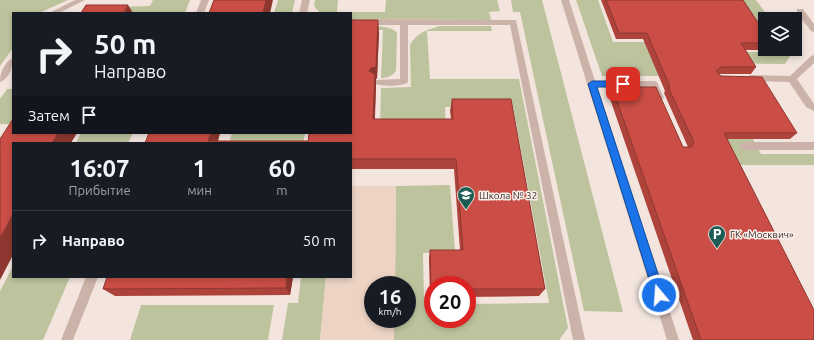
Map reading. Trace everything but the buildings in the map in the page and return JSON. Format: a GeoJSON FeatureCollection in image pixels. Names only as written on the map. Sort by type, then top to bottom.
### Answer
{"type":"FeatureCollection","features":[{"type":"Feature","properties":{"kind":"lane"},"geometry":{"type":"LineString","coordinates":[[55,12],[82,0]]}},
{"type":"Feature","properties":{"kind":"lane"},"geometry":{"type":"LineString","coordinates":[[200,12],[205,0]]}},
{"type":"Feature","properties":{"kind":"lane"},"geometry":{"type":"LineString","coordinates":[[303,12],[306,0]]}},
{"type":"Feature","properties":{"kind":"lane"},"geometry":{"type":"LineString","coordinates":[[565,0],[673,340]]}},
{"type":"Feature","properties":{"kind":"lane"},"geometry":{"type":"LineString","coordinates":[[800,11],[814,29]]}},
{"type":"Feature","properties":{"kind":"lane"},"geometry":{"type":"LineString","coordinates":[[352,22],[513,22],[580,340]]}},
{"type":"Feature","properties":{"kind":"lane"},"geometry":{"type":"LineString","coordinates":[[376,82],[404,82],[404,22]]}},
{"type":"Feature","properties":{"kind":"lane"},"geometry":{"type":"LineString","coordinates":[[739,78],[792,79],[814,58]]}},
{"type":"Feature","properties":{"kind":"lane"},"geometry":{"type":"LineString","coordinates":[[0,79],[12,62]]}},
{"type":"Feature","properties":{"kind":"lane"},"geometry":{"type":"LineString","coordinates":[[792,79],[809,105],[814,108]]}},
{"type":"Feature","properties":{"kind":"lane"},"geometry":{"type":"LineString","coordinates":[[592,84],[654,84],[664,107]]}},
{"type":"Feature","properties":{"kind":"lane"},"geometry":{"type":"LineString","coordinates":[[746,146],[814,146]]}},
{"type":"Feature","properties":{"kind":"lane"},"geometry":{"type":"LineString","coordinates":[[67,340],[92,278]]}},
{"type":"Feature","properties":{"kind":"green space"},"geometry":{"type":"Polygon","coordinates":[[[0,0],[68,0],[41,12],[12,12],[12,49],[0,66],[0,0]]]}},
{"type":"Feature","properties":{"kind":"green space"},"geometry":{"type":"Polygon","coordinates":[[[153,0],[190,0],[185,12],[84,12],[111,7],[150,6],[153,0]]]}},
{"type":"Feature","properties":{"kind":"green space"},"geometry":{"type":"Polygon","coordinates":[[[278,0],[295,0],[292,12],[274,12],[278,0]]]}},
{"type":"Feature","properties":{"kind":"green space"},"geometry":{"type":"Polygon","coordinates":[[[315,0],[338,0],[337,12],[319,12],[314,6],[315,0]]]}},
{"type":"Feature","properties":{"kind":"green space"},"geometry":{"type":"Polygon","coordinates":[[[386,0],[497,0],[500,11],[489,12],[491,20],[352,19],[352,12],[385,12],[386,0]]]}},
{"type":"Feature","properties":{"kind":"green space"},"geometry":{"type":"Polygon","coordinates":[[[511,0],[542,0],[623,312],[584,311],[520,12],[513,12],[511,0]]]}},
{"type":"Feature","properties":{"kind":"green space"},"geometry":{"type":"Polygon","coordinates":[[[576,0],[598,0],[613,42],[677,42],[730,97],[761,154],[814,154],[814,165],[731,165],[687,76],[602,76],[576,0]]]}},
{"type":"Feature","properties":{"kind":"green space"},"geometry":{"type":"Polygon","coordinates":[[[678,0],[756,0],[765,12],[758,12],[758,28],[678,0]]]}},
{"type":"Feature","properties":{"kind":"green space"},"geometry":{"type":"Polygon","coordinates":[[[440,26],[491,26],[492,31],[427,31],[430,79],[519,79],[568,328],[559,340],[394,340],[394,328],[416,328],[416,276],[395,276],[396,186],[450,185],[455,252],[423,253],[424,328],[476,328],[476,304],[549,303],[513,106],[445,107],[446,125],[380,125],[381,88],[411,87],[410,45],[415,38],[426,31],[440,26]]]}},
{"type":"Feature","properties":{"kind":"green space"},"geometry":{"type":"Polygon","coordinates":[[[352,27],[383,27],[394,30],[397,33],[396,71],[388,77],[381,78],[383,30],[352,30],[352,27]]]}},
{"type":"Feature","properties":{"kind":"green space"},"geometry":{"type":"Polygon","coordinates":[[[706,52],[758,52],[758,56],[790,56],[785,64],[713,63],[706,52]]]}},
{"type":"Feature","properties":{"kind":"green space"},"geometry":{"type":"Polygon","coordinates":[[[7,89],[12,89],[12,124],[0,124],[0,99],[7,89]]]}},
{"type":"Feature","properties":{"kind":"green space"},"geometry":{"type":"Polygon","coordinates":[[[80,134],[132,134],[128,142],[76,142],[80,134]]]}},
{"type":"Feature","properties":{"kind":"green space"},"geometry":{"type":"Polygon","coordinates":[[[232,134],[305,134],[303,142],[229,142],[232,134]]]}},
{"type":"Feature","properties":{"kind":"green space"},"geometry":{"type":"Polygon","coordinates":[[[12,268],[12,278],[70,278],[43,340],[0,340],[0,291],[12,268]]]}},
{"type":"Feature","properties":{"kind":"green space"},"geometry":{"type":"Polygon","coordinates":[[[301,278],[326,278],[320,340],[282,340],[288,303],[298,303],[301,278]]]}},
{"type":"Feature","properties":{"kind":"green space"},"geometry":{"type":"Polygon","coordinates":[[[141,305],[274,305],[268,340],[130,340],[141,305]]]}},
{"type":"Feature","properties":{"kind":"shaded area"},"geometry":{"type":"Polygon","coordinates":[[[352,186],[396,186],[395,276],[364,276],[364,328],[394,328],[394,340],[320,340],[326,278],[352,278],[352,186]]]}},
{"type":"Feature","properties":{"kind":"place","name":"Школа № 32"},"geometry":{"type":"Point","coordinates":[466,210]}},
{"type":"Feature","properties":{"kind":"place","name":"ГК «Москвич»"},"geometry":{"type":"Point","coordinates":[717,249]}},
{"type":"Feature","properties":{"kind":"route"},"geometry":{"type":"LineString","coordinates":[[623,84],[592,84],[659,295]]}}]}
